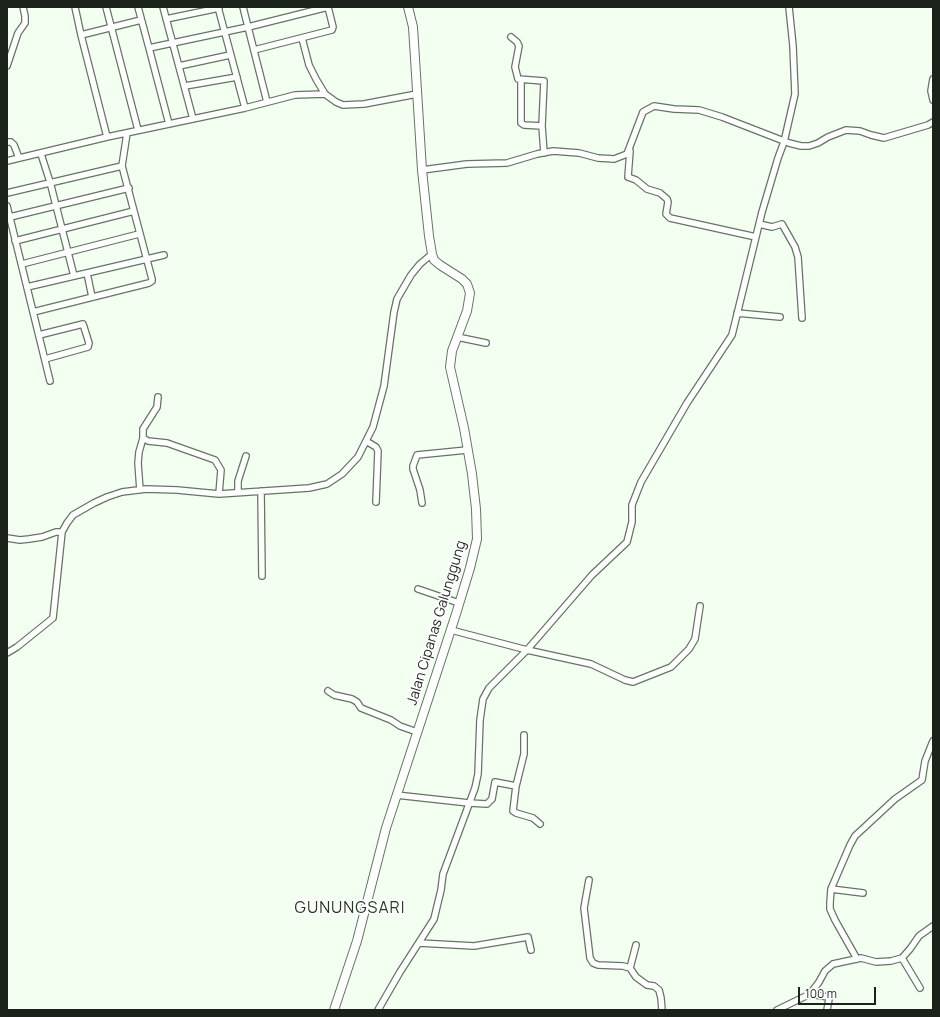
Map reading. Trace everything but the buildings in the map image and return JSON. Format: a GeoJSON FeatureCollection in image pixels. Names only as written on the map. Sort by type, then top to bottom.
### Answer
{"type":"FeatureCollection","features":[{"type":"Feature","properties":{"kind":"street"},"geometry":{"type":"LineString","coordinates":[[7,66],[18,33],[25,23],[23,7]]}},
{"type":"Feature","properties":{"kind":"street"},"geometry":{"type":"LineString","coordinates":[[75,7],[107,137]]}},
{"type":"Feature","properties":{"kind":"street"},"geometry":{"type":"LineString","coordinates":[[106,7],[138,130]]}},
{"type":"Feature","properties":{"kind":"street"},"geometry":{"type":"LineString","coordinates":[[138,7],[169,124]]}},
{"type":"Feature","properties":{"kind":"street"},"geometry":{"type":"LineString","coordinates":[[163,7],[193,119]]}},
{"type":"Feature","properties":{"kind":"street"},"geometry":{"type":"LineString","coordinates":[[243,7],[267,102]]}},
{"type":"Feature","properties":{"kind":"street"},"geometry":{"type":"LineString","coordinates":[[149,48],[248,27],[328,7],[333,27],[332,30],[254,50]]}},
{"type":"Feature","properties":{"kind":"street"},"geometry":{"type":"LineString","coordinates":[[7,653],[17,647],[53,618],[62,532],[73,515],[88,506],[122,492],[140,490],[177,490],[219,494],[309,488],[327,484],[342,474],[358,457],[374,427],[384,386],[397,299],[411,275],[432,254],[428,236],[422,170],[413,27],[408,7]]}},
{"type":"Feature","properties":{"kind":"street"},"geometry":{"type":"LineString","coordinates":[[378,1010],[434,919],[443,874],[475,788],[478,774],[480,720],[484,699],[489,688],[527,650],[592,575],[627,542],[632,522],[632,505],[641,482],[687,403],[732,335],[759,224],[784,142],[795,94],[793,46],[789,7]]}},
{"type":"Feature","properties":{"kind":"street"},"geometry":{"type":"LineString","coordinates":[[166,19],[218,8],[245,108]]}},
{"type":"Feature","properties":{"kind":"street"},"geometry":{"type":"LineString","coordinates":[[81,35],[141,20]]}},
{"type":"Feature","properties":{"kind":"street"},"geometry":{"type":"LineString","coordinates":[[302,38],[312,73],[325,94],[336,102],[344,105],[364,104],[418,94]]}},
{"type":"Feature","properties":{"kind":"street"},"geometry":{"type":"LineString","coordinates":[[510,38],[516,42],[518,46],[515,70],[518,78],[521,80],[521,123],[524,125],[542,126]]}},
{"type":"Feature","properties":{"kind":"street"},"geometry":{"type":"LineString","coordinates":[[179,66],[230,55]]}},
{"type":"Feature","properties":{"kind":"street"},"geometry":{"type":"LineString","coordinates":[[185,86],[237,77]]}},
{"type":"Feature","properties":{"kind":"street"},"geometry":{"type":"LineString","coordinates":[[933,79],[933,100]]}},
{"type":"Feature","properties":{"kind":"street"},"geometry":{"type":"LineString","coordinates":[[521,80],[544,81],[542,126],[544,153]]}},
{"type":"Feature","properties":{"kind":"street"},"geometry":{"type":"LineString","coordinates":[[7,161],[138,130],[245,108],[295,95],[325,94]]}},
{"type":"Feature","properties":{"kind":"street"},"geometry":{"type":"LineString","coordinates":[[422,170],[467,164],[507,163],[553,151],[579,153],[598,158],[614,159],[627,154],[643,112],[654,106],[674,109],[699,110],[722,117],[784,142],[801,146],[809,146],[818,143],[828,137],[846,130],[860,131],[884,138],[928,125],[933,122]]}},
{"type":"Feature","properties":{"kind":"street"},"geometry":{"type":"LineString","coordinates":[[33,312],[151,282],[152,279],[122,166],[127,133]]}},
{"type":"Feature","properties":{"kind":"street"},"geometry":{"type":"LineString","coordinates":[[7,142],[11,142],[14,145],[18,158]]}},
{"type":"Feature","properties":{"kind":"street"},"geometry":{"type":"LineString","coordinates":[[631,144],[628,177],[636,180],[647,189],[660,193],[667,199],[668,202],[666,212],[668,217],[756,237]]}},
{"type":"Feature","properties":{"kind":"street"},"geometry":{"type":"LineString","coordinates":[[41,154],[50,182],[74,276]]}},
{"type":"Feature","properties":{"kind":"street"},"geometry":{"type":"LineString","coordinates":[[7,193],[122,166]]}},
{"type":"Feature","properties":{"kind":"street"},"geometry":{"type":"LineString","coordinates":[[10,217],[129,188]]}},
{"type":"Feature","properties":{"kind":"street"},"geometry":{"type":"LineString","coordinates":[[7,206],[50,381]]}},
{"type":"Feature","properties":{"kind":"street"},"geometry":{"type":"LineString","coordinates":[[15,241],[134,212]]}},
{"type":"Feature","properties":{"kind":"street"},"geometry":{"type":"LineString","coordinates":[[759,224],[772,227],[782,224],[795,247],[798,257],[802,318]]}},
{"type":"Feature","properties":{"kind":"street"},"geometry":{"type":"LineString","coordinates":[[22,264],[140,234]]}},
{"type":"Feature","properties":{"kind":"street","name":"Jalan Cipanas Galunggung"},"geometry":{"type":"LineString","coordinates":[[334,1010],[357,941],[396,795],[451,630],[470,568],[477,539],[476,509],[450,367],[452,351],[467,311],[470,293],[467,284],[434,260],[432,254]]}},
{"type":"Feature","properties":{"kind":"street"},"geometry":{"type":"LineString","coordinates":[[27,288],[164,255]]}},
{"type":"Feature","properties":{"kind":"street"},"geometry":{"type":"LineString","coordinates":[[87,273],[92,297]]}},
{"type":"Feature","properties":{"kind":"street"},"geometry":{"type":"LineString","coordinates":[[737,313],[780,317]]}},
{"type":"Feature","properties":{"kind":"street"},"geometry":{"type":"LineString","coordinates":[[39,335],[83,324],[90,343],[88,347],[45,359]]}},
{"type":"Feature","properties":{"kind":"street"},"geometry":{"type":"LineString","coordinates":[[457,337],[486,343]]}},
{"type":"Feature","properties":{"kind":"street"},"geometry":{"type":"LineString","coordinates":[[140,490],[138,463],[143,438],[143,429],[157,407],[158,397]]}},
{"type":"Feature","properties":{"kind":"street"},"geometry":{"type":"LineString","coordinates":[[143,438],[148,441],[167,444],[215,460],[220,470],[219,494]]}},
{"type":"Feature","properties":{"kind":"street"},"geometry":{"type":"LineString","coordinates":[[366,441],[376,447],[378,451],[376,502]]}},
{"type":"Feature","properties":{"kind":"street"},"geometry":{"type":"LineString","coordinates":[[422,504],[420,490],[413,468],[417,454],[464,450]]}},
{"type":"Feature","properties":{"kind":"street"},"geometry":{"type":"LineString","coordinates":[[238,492],[238,481],[246,456]]}},
{"type":"Feature","properties":{"kind":"street"},"geometry":{"type":"LineString","coordinates":[[261,491],[262,576]]}},
{"type":"Feature","properties":{"kind":"street"},"geometry":{"type":"LineString","coordinates":[[7,538],[20,540],[30,539],[56,532],[62,532]]}},
{"type":"Feature","properties":{"kind":"street"},"geometry":{"type":"LineString","coordinates":[[418,589],[459,603]]}},
{"type":"Feature","properties":{"kind":"street"},"geometry":{"type":"LineString","coordinates":[[451,630],[527,650],[591,664],[625,680],[637,681],[671,667],[689,649],[695,639],[700,606]]}},
{"type":"Feature","properties":{"kind":"street"},"geometry":{"type":"LineString","coordinates":[[328,691],[334,695],[352,699],[361,708],[417,732]]}},
{"type":"Feature","properties":{"kind":"street"},"geometry":{"type":"LineString","coordinates":[[524,735],[524,754],[516,786],[513,811],[533,818],[540,824]]}},
{"type":"Feature","properties":{"kind":"street"},"geometry":{"type":"LineString","coordinates":[[857,959],[830,910],[831,889],[855,836],[895,799],[922,780],[925,761],[933,741]]}},
{"type":"Feature","properties":{"kind":"street"},"geometry":{"type":"LineString","coordinates":[[396,795],[484,804],[489,803],[492,799],[495,782],[516,786]]}},
{"type":"Feature","properties":{"kind":"street"},"geometry":{"type":"LineString","coordinates":[[589,880],[584,908],[592,961],[594,965],[623,966],[630,968],[636,977],[647,985],[654,986],[659,990],[662,1010]]}},
{"type":"Feature","properties":{"kind":"street"},"geometry":{"type":"LineString","coordinates":[[831,889],[863,893]]}},
{"type":"Feature","properties":{"kind":"street"},"geometry":{"type":"LineString","coordinates":[[777,1010],[810,994],[825,971],[833,964],[861,958],[876,962],[891,962],[902,958],[919,936],[933,926]]}},
{"type":"Feature","properties":{"kind":"street"},"geometry":{"type":"LineString","coordinates":[[419,943],[474,946],[528,937],[531,950]]}},
{"type":"Feature","properties":{"kind":"street"},"geometry":{"type":"LineString","coordinates":[[630,968],[636,945]]}},
{"type":"Feature","properties":{"kind":"street"},"geometry":{"type":"LineString","coordinates":[[902,958],[920,988]]}},
{"type":"Feature","properties":{"kind":"street"},"geometry":{"type":"LineString","coordinates":[[810,994],[828,997],[830,1000],[827,1010]]}},
{"type":"Feature","properties":{"kind":"district","name":"GUNUNGSARI"},"geometry":{"type":"Point","coordinates":[350,909]}}]}
